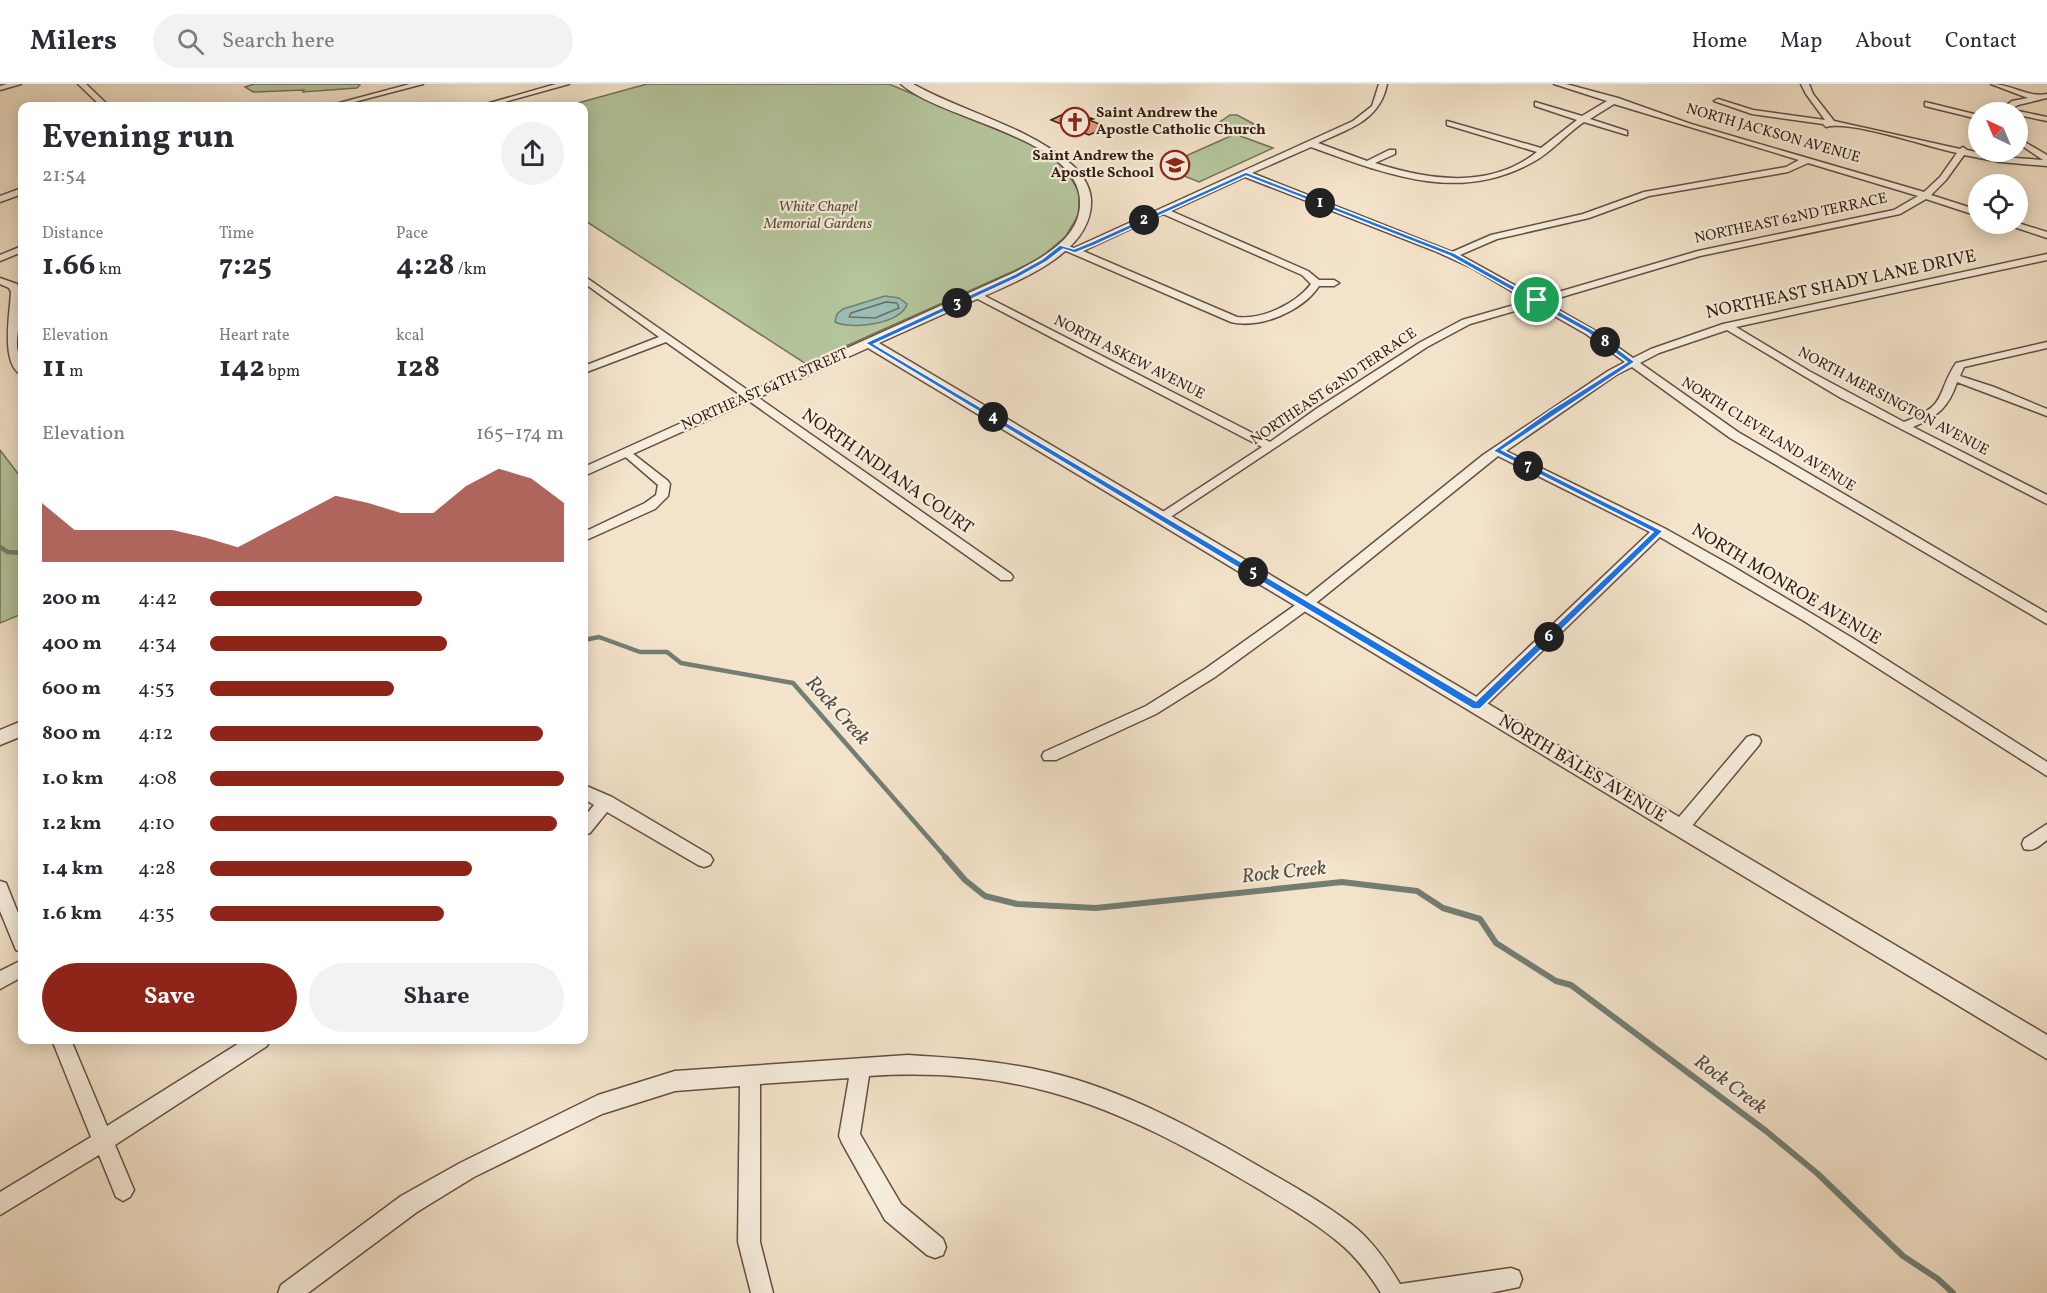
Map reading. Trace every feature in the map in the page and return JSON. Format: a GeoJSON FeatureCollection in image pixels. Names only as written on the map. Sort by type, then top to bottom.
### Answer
{"type":"FeatureCollection","features":[{"type":"Feature","properties":{"kind":"street"},"geometry":{"type":"LineString","coordinates":[[0,88],[17,84]]}},
{"type":"Feature","properties":{"kind":"street"},"geometry":{"type":"LineString","coordinates":[[82,84],[101,102]]}},
{"type":"Feature","properties":{"kind":"street"},"geometry":{"type":"LineString","coordinates":[[350,102],[397,86],[418,84]]}},
{"type":"Feature","properties":{"kind":"street"},"geometry":{"type":"LineString","coordinates":[[498,102],[565,84]]}},
{"type":"Feature","properties":{"kind":"street"},"geometry":{"type":"LineString","coordinates":[[906,84],[930,98],[1036,143],[1070,166],[1084,186],[1088,196],[1088,205],[1068,249],[1228,319],[1244,321],[1268,317],[1311,292],[1316,283]]}},
{"type":"Feature","properties":{"kind":"street","name":"NORTHEAST 64TH STREET"},"geometry":{"type":"LineString","coordinates":[[588,470],[975,295],[1068,249],[1163,211],[1312,144],[1371,114],[1379,105],[1383,84]]}},
{"type":"Feature","properties":{"kind":"street","name":"NORTH JACKSON AVENUE"},"geometry":{"type":"LineString","coordinates":[[1558,84],[1615,100],[1704,130],[1927,195],[1968,209]]}},
{"type":"Feature","properties":{"kind":"street"},"geometry":{"type":"LineString","coordinates":[[1805,84],[1809,94],[1824,109],[1831,123]]}},
{"type":"Feature","properties":{"kind":"street"},"geometry":{"type":"LineString","coordinates":[[1995,84],[2036,99]]}},
{"type":"Feature","properties":{"kind":"street"},"geometry":{"type":"LineString","coordinates":[[2024,102],[2047,96]]}},
{"type":"Feature","properties":{"kind":"street"},"geometry":{"type":"LineString","coordinates":[[1312,144],[1367,164],[1422,179],[1467,181],[1513,169],[1543,151],[1564,132],[1615,100]]}},
{"type":"Feature","properties":{"kind":"street"},"geometry":{"type":"LineString","coordinates":[[1718,101],[1749,112],[1831,123],[2008,160],[2047,161]]}},
{"type":"Feature","properties":{"kind":"street"},"geometry":{"type":"LineString","coordinates":[[1539,104],[1624,133]]}},
{"type":"Feature","properties":{"kind":"street"},"geometry":{"type":"LineString","coordinates":[[1928,104],[1968,114]]}},
{"type":"Feature","properties":{"kind":"street"},"geometry":{"type":"LineString","coordinates":[[2028,115],[2047,119]]}},
{"type":"Feature","properties":{"kind":"street"},"geometry":{"type":"LineString","coordinates":[[1450,123],[1543,151]]}},
{"type":"Feature","properties":{"kind":"street"},"geometry":{"type":"LineString","coordinates":[[1824,131],[1825,125],[1831,123]]}},
{"type":"Feature","properties":{"kind":"street"},"geometry":{"type":"LineString","coordinates":[[2028,147],[2047,161]]}},
{"type":"Feature","properties":{"kind":"street","name":"NORTHEAST 62ND TERRACE"},"geometry":{"type":"LineString","coordinates":[[1163,518],[1271,447],[1320,411],[1423,345],[1466,322],[1733,245],[1887,215],[1911,206],[1927,195],[1950,172],[1963,150]]}},
{"type":"Feature","properties":{"kind":"street"},"geometry":{"type":"LineString","coordinates":[[1367,164],[1392,152]]}},
{"type":"Feature","properties":{"kind":"street"},"geometry":{"type":"LineString","coordinates":[[1452,255],[1494,237],[1586,216],[1647,194],[1788,169],[1807,160]]}},
{"type":"Feature","properties":{"kind":"street","name":"NORTH CLEVELAND AVENUE"},"geometry":{"type":"LineString","coordinates":[[1246,174],[1452,255],[1537,300],[1590,332],[1734,435],[2047,619]]}},
{"type":"Feature","properties":{"kind":"street"},"geometry":{"type":"LineString","coordinates":[[0,199],[18,192]]}},
{"type":"Feature","properties":{"kind":"street"},"geometry":{"type":"LineString","coordinates":[[1163,211],[1305,273],[1316,283],[1334,283]]}},
{"type":"Feature","properties":{"kind":"street"},"geometry":{"type":"LineString","coordinates":[[2028,229],[2047,235]]}},
{"type":"Feature","properties":{"kind":"street"},"geometry":{"type":"LineString","coordinates":[[0,258],[18,251]]}},
{"type":"Feature","properties":{"kind":"street","name":"NORTHEAST SHADY LANE DRIVE"},"geometry":{"type":"LineString","coordinates":[[1050,756],[1132,720],[1186,690],[1306,604],[1497,451],[1555,410],[1632,362],[1686,339],[1727,326],[2038,262]]}},
{"type":"Feature","properties":{"kind":"street"},"geometry":{"type":"LineString","coordinates":[[0,281],[13,286],[18,304]]}},
{"type":"Feature","properties":{"kind":"street","name":"NORTH INDIANA COURT"},"geometry":{"type":"LineString","coordinates":[[588,282],[1006,577]]}},
{"type":"Feature","properties":{"kind":"street","name":"NORTH ASKEW AVENUE"},"geometry":{"type":"LineString","coordinates":[[975,295],[1271,447]]}},
{"type":"Feature","properties":{"kind":"street"},"geometry":{"type":"LineString","coordinates":[[18,315],[11,348],[13,361],[18,367]]}},
{"type":"Feature","properties":{"kind":"street"},"geometry":{"type":"LineString","coordinates":[[1242,334],[1244,321]]}},
{"type":"Feature","properties":{"kind":"street","name":"NORTH MERSINGTON AVENUE"},"geometry":{"type":"LineString","coordinates":[[1727,326],[1776,357],[2047,500]]}},
{"type":"Feature","properties":{"kind":"street"},"geometry":{"type":"LineString","coordinates":[[588,368],[666,338]]}},
{"type":"Feature","properties":{"kind":"street","name":"NORTH BALES AVENUE"},"geometry":{"type":"LineString","coordinates":[[869,343],[2047,1048]]}},
{"type":"Feature","properties":{"kind":"street"},"geometry":{"type":"LineString","coordinates":[[1905,426],[1930,416],[1944,401],[1952,377],[1960,365],[2044,345]]}},
{"type":"Feature","properties":{"kind":"street"},"geometry":{"type":"LineString","coordinates":[[1952,377],[1990,389],[2047,413]]}},
{"type":"Feature","properties":{"kind":"street","name":"NORTH MONROE AVENUE"},"geometry":{"type":"LineString","coordinates":[[1497,451],[1659,531],[1800,612],[2047,770]]}},
{"type":"Feature","properties":{"kind":"street"},"geometry":{"type":"LineString","coordinates":[[588,535],[650,506],[662,496],[664,484],[627,453]]}},
{"type":"Feature","properties":{"kind":"street"},"geometry":{"type":"LineString","coordinates":[[1476,706],[1659,531]]}},
{"type":"Feature","properties":{"kind":"street"},"geometry":{"type":"LineString","coordinates":[[0,738],[18,730]]}},
{"type":"Feature","properties":{"kind":"street"},"geometry":{"type":"LineString","coordinates":[[1680,828],[1753,741]]}},
{"type":"Feature","properties":{"kind":"street"},"geometry":{"type":"LineString","coordinates":[[588,793],[704,860]]}},
{"type":"Feature","properties":{"kind":"street"},"geometry":{"type":"LineString","coordinates":[[588,823],[606,802]]}},
{"type":"Feature","properties":{"kind":"street"},"geometry":{"type":"LineString","coordinates":[[2030,844],[2047,831]]}},
{"type":"Feature","properties":{"kind":"street"},"geometry":{"type":"LineString","coordinates":[[0,888],[18,934]]}},
{"type":"Feature","properties":{"kind":"street"},"geometry":{"type":"LineString","coordinates":[[0,981],[18,970]]}},
{"type":"Feature","properties":{"kind":"street"},"geometry":{"type":"LineString","coordinates":[[64,1044],[123,1190]]}},
{"type":"Feature","properties":{"kind":"street"},"geometry":{"type":"LineString","coordinates":[[0,1204],[254,1044]]}},
{"type":"Feature","properties":{"kind":"street"},"geometry":{"type":"LineString","coordinates":[[289,1293],[409,1204],[467,1170],[598,1105],[675,1081],[861,1066],[944,1065],[997,1071],[1050,1082],[1102,1099],[1219,1154],[1283,1192],[1345,1233],[1368,1255],[1393,1293]]}},
{"type":"Feature","properties":{"kind":"street"},"geometry":{"type":"LineString","coordinates":[[861,1066],[849,1136],[893,1212],[935,1247]]}},
{"type":"Feature","properties":{"kind":"street"},"geometry":{"type":"LineString","coordinates":[[750,1075],[749,1242],[762,1293]]}},
{"type":"Feature","properties":{"kind":"street"},"geometry":{"type":"LineString","coordinates":[[1405,1293],[1511,1279]]}},
{"type":"Feature","properties":{"kind":"green space"},"geometry":{"type":"Polygon","coordinates":[[[254,84],[360,85],[357,88],[303,92],[304,90],[253,92],[245,87],[254,84]]]}},
{"type":"Feature","properties":{"kind":"green space","name":"White Chapel Memorial Gardens"},"geometry":{"type":"Polygon","coordinates":[[[647,84],[889,84],[1040,149],[1065,168],[1079,192],[1079,214],[1066,236],[1038,260],[806,364],[588,223],[588,102],[582,102],[647,84]]]}},
{"type":"Feature","properties":{"kind":"green space"},"geometry":{"type":"Polygon","coordinates":[[[1230,115],[1237,115],[1254,124],[1246,129],[1236,130],[1217,124],[1230,115]]]}},
{"type":"Feature","properties":{"kind":"green space"},"geometry":{"type":"Polygon","coordinates":[[[1235,134],[1273,148],[1199,182],[1161,167],[1235,134]]]}},
{"type":"Feature","properties":{"kind":"green space"},"geometry":{"type":"Polygon","coordinates":[[[0,450],[18,474],[18,616],[0,623],[0,450]]]}},
{"type":"Feature","properties":{"kind":"water"},"geometry":{"type":"Polygon","coordinates":[[[885,296],[899,298],[907,304],[903,311],[886,321],[875,324],[852,325],[835,322],[837,314],[843,309],[885,296]]]}},
{"type":"Feature","properties":{"kind":"building","name":"Saint Andrew the Apostle Catholic Church"},"geometry":{"type":"Polygon","coordinates":[[[1070,111],[1107,127],[1089,135],[1051,120],[1070,111]]]}},
{"type":"Feature","properties":{"kind":"waterway","name":"Rock Creek"},"geometry":{"type":"LineString","coordinates":[[0,547],[8,552],[18,553]]}},
{"type":"Feature","properties":{"kind":"waterway","name":"Rock Creek"},"geometry":{"type":"LineString","coordinates":[[588,639],[599,637],[640,652],[667,652],[681,663],[793,683],[947,859]]}},
{"type":"Feature","properties":{"kind":"waterway","name":"Rock Creek"},"geometry":{"type":"LineString","coordinates":[[945,857],[965,880],[985,896],[1017,904],[1096,908],[1342,882],[1417,891],[1443,908],[1480,919],[1496,943],[1556,981],[1571,985],[1766,1131],[1818,1174],[1903,1256],[1938,1279],[1953,1293]]}},
{"type":"Feature","properties":{"kind":"place","name":"Saint Andrew the Apostle Catholic Church"},"geometry":{"type":"Point","coordinates":[1075,122]}},
{"type":"Feature","properties":{"kind":"place","name":"Saint Andrew the Apostle School"},"geometry":{"type":"Point","coordinates":[1175,165]}},
{"type":"Feature","properties":{"kind":"route"},"geometry":{"type":"LineString","coordinates":[[1246,174],[1452,255],[1537,300],[1590,332],[1632,362],[1612,372],[1497,451],[1659,531],[1476,706],[869,343],[1017,276],[1044,261],[1062,247],[1075,251],[1246,174]]}}]}
